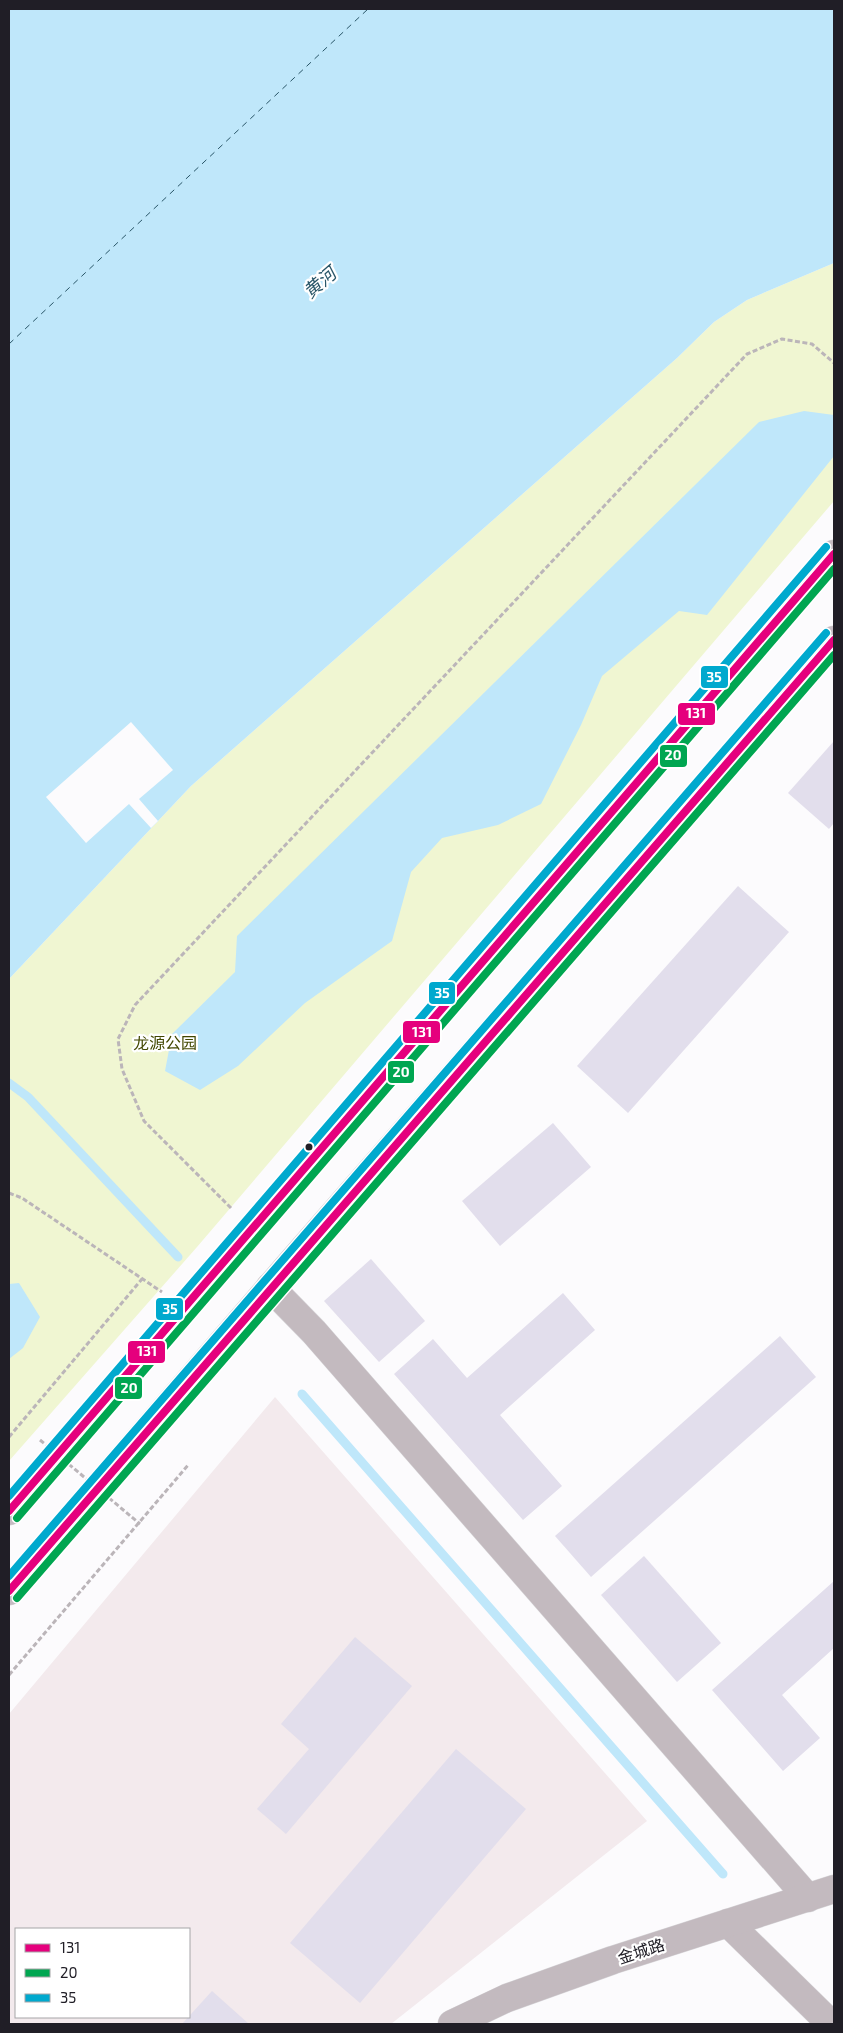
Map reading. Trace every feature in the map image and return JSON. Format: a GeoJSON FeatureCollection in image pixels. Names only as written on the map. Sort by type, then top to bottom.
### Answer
{"type":"FeatureCollection","features":[{"type":"Feature","properties":{"kind":"main road"},"geometry":{"type":"LineString","coordinates":[[9,1511],[834,554]]}},
{"type":"Feature","properties":{"kind":"main road"},"geometry":{"type":"LineString","coordinates":[[9,1591],[270,1287],[834,640]]}},
{"type":"Feature","properties":{"kind":"street"},"geometry":{"type":"LineString","coordinates":[[270,1287],[321,1339],[808,1898]]}},
{"type":"Feature","properties":{"kind":"street","name":"金城路"},"geometry":{"type":"LineString","coordinates":[[452,2024],[516,1995],[613,1960],[834,1889]]}},
{"type":"Feature","properties":{"kind":"street"},"geometry":{"type":"LineString","coordinates":[[728,1923],[823,2022]]}},
{"type":"Feature","properties":{"kind":"path"},"geometry":{"type":"LineString","coordinates":[[252,1229],[144,1121],[122,1069],[118,1039],[135,1005],[747,354],[782,339],[812,344],[834,363]]}},
{"type":"Feature","properties":{"kind":"path"},"geometry":{"type":"LineString","coordinates":[[9,1193],[22,1198],[185,1307]]}},
{"type":"Feature","properties":{"kind":"path"},"geometry":{"type":"LineString","coordinates":[[9,1437],[142,1279]]}},
{"type":"Feature","properties":{"kind":"path"},"geometry":{"type":"LineString","coordinates":[[40,1440],[140,1524]]}},
{"type":"Feature","properties":{"kind":"path"},"geometry":{"type":"LineString","coordinates":[[9,1675],[140,1524],[189,1464]]}},
{"type":"Feature","properties":{"kind":"shaded area"},"geometry":{"type":"Polygon","coordinates":[[[275,1397],[647,1821],[391,2024],[9,2024],[9,1714],[275,1397]]]}},
{"type":"Feature","properties":{"kind":"green space","name":"龙源公园"},"geometry":{"type":"Polygon","coordinates":[[[834,263],[834,501],[197,1247],[9,1461],[9,979],[191,786],[677,358],[714,322],[747,300],[834,263]]]}},
{"type":"Feature","properties":{"kind":"water","name":"黄河"},"geometry":{"type":"Polygon","coordinates":[[[9,9],[834,9],[834,263],[747,300],[714,322],[677,358],[191,786],[9,979],[9,9]]]}},
{"type":"Feature","properties":{"kind":"water"},"geometry":{"type":"Polygon","coordinates":[[[804,411],[834,415],[834,456],[707,615],[679,611],[602,676],[581,725],[541,804],[498,825],[442,838],[411,872],[392,941],[305,1003],[238,1066],[200,1090],[165,1071],[172,1034],[235,972],[237,936],[759,422],[804,411]]]}},
{"type":"Feature","properties":{"kind":"water"},"geometry":{"type":"Polygon","coordinates":[[[19,1283],[40,1317],[23,1348],[9,1359],[9,1284],[19,1283]]]}},
{"type":"Feature","properties":{"kind":"pier"},"geometry":{"type":"Polygon","coordinates":[[[131,722],[173,770],[139,799],[158,821],[151,828],[129,804],[86,843],[46,797],[131,722]]]}},
{"type":"Feature","properties":{"kind":"building"},"geometry":{"type":"Polygon","coordinates":[[[834,741],[834,823],[829,829],[788,793],[834,741]]]}},
{"type":"Feature","properties":{"kind":"building"},"geometry":{"type":"Polygon","coordinates":[[[738,886],[789,932],[628,1113],[577,1066],[738,886]]]}},
{"type":"Feature","properties":{"kind":"building"},"geometry":{"type":"Polygon","coordinates":[[[553,1123],[591,1167],[500,1246],[462,1201],[553,1123]]]}},
{"type":"Feature","properties":{"kind":"building"},"geometry":{"type":"Polygon","coordinates":[[[371,1259],[425,1321],[379,1362],[324,1301],[371,1259]]]}},
{"type":"Feature","properties":{"kind":"building"},"geometry":{"type":"Polygon","coordinates":[[[563,1293],[595,1330],[500,1415],[562,1486],[523,1520],[394,1374],[433,1339],[467,1378],[563,1293]]]}},
{"type":"Feature","properties":{"kind":"building"},"geometry":{"type":"Polygon","coordinates":[[[780,1336],[816,1377],[591,1577],[555,1536],[780,1336]]]}},
{"type":"Feature","properties":{"kind":"building"},"geometry":{"type":"Polygon","coordinates":[[[644,1556],[721,1643],[677,1682],[601,1595],[644,1556]]]}},
{"type":"Feature","properties":{"kind":"building"},"geometry":{"type":"Polygon","coordinates":[[[834,1581],[834,1648],[782,1695],[820,1738],[783,1771],[712,1690],[834,1581]]]}},
{"type":"Feature","properties":{"kind":"building"},"geometry":{"type":"Polygon","coordinates":[[[355,1637],[412,1686],[286,1834],[257,1809],[309,1749],[281,1724],[355,1637]]]}},
{"type":"Feature","properties":{"kind":"building"},"geometry":{"type":"Polygon","coordinates":[[[456,1749],[526,1809],[360,2003],[290,1943],[456,1749]]]}},
{"type":"Feature","properties":{"kind":"building"},"geometry":{"type":"Polygon","coordinates":[[[212,1991],[249,2024],[182,2024],[187,2018],[190,2018],[190,2015],[212,1991]]]}},
{"type":"Feature","properties":{"kind":"waterway"},"geometry":{"type":"LineString","coordinates":[[9,1083],[28,1097],[178,1257]]}},
{"type":"Feature","properties":{"kind":"waterway"},"geometry":{"type":"LineString","coordinates":[[302,1394],[723,1874]]}},
{"type":"Feature","properties":{"kind":"ferry route"},"geometry":{"type":"LineString","coordinates":[[9,344],[368,9]]}},
{"type":"Feature","properties":{"kind":"transit line","name":"35"},"geometry":{"type":"LineString","coordinates":[[9,1496],[826,547]]}},
{"type":"Feature","properties":{"kind":"transit line","name":"131"},"geometry":{"type":"LineString","coordinates":[[9,1511],[834,554]]}},
{"type":"Feature","properties":{"kind":"transit line","name":"20"},"geometry":{"type":"LineString","coordinates":[[17,1518],[834,569]]}},
{"type":"Feature","properties":{"kind":"transit line","name":"35"},"geometry":{"type":"LineString","coordinates":[[9,1576],[826,633]]}},
{"type":"Feature","properties":{"kind":"transit line","name":"131"},"geometry":{"type":"LineString","coordinates":[[9,1591],[834,640]]}},
{"type":"Feature","properties":{"kind":"transit line","name":"20"},"geometry":{"type":"LineString","coordinates":[[17,1598],[834,655]]}}]}
